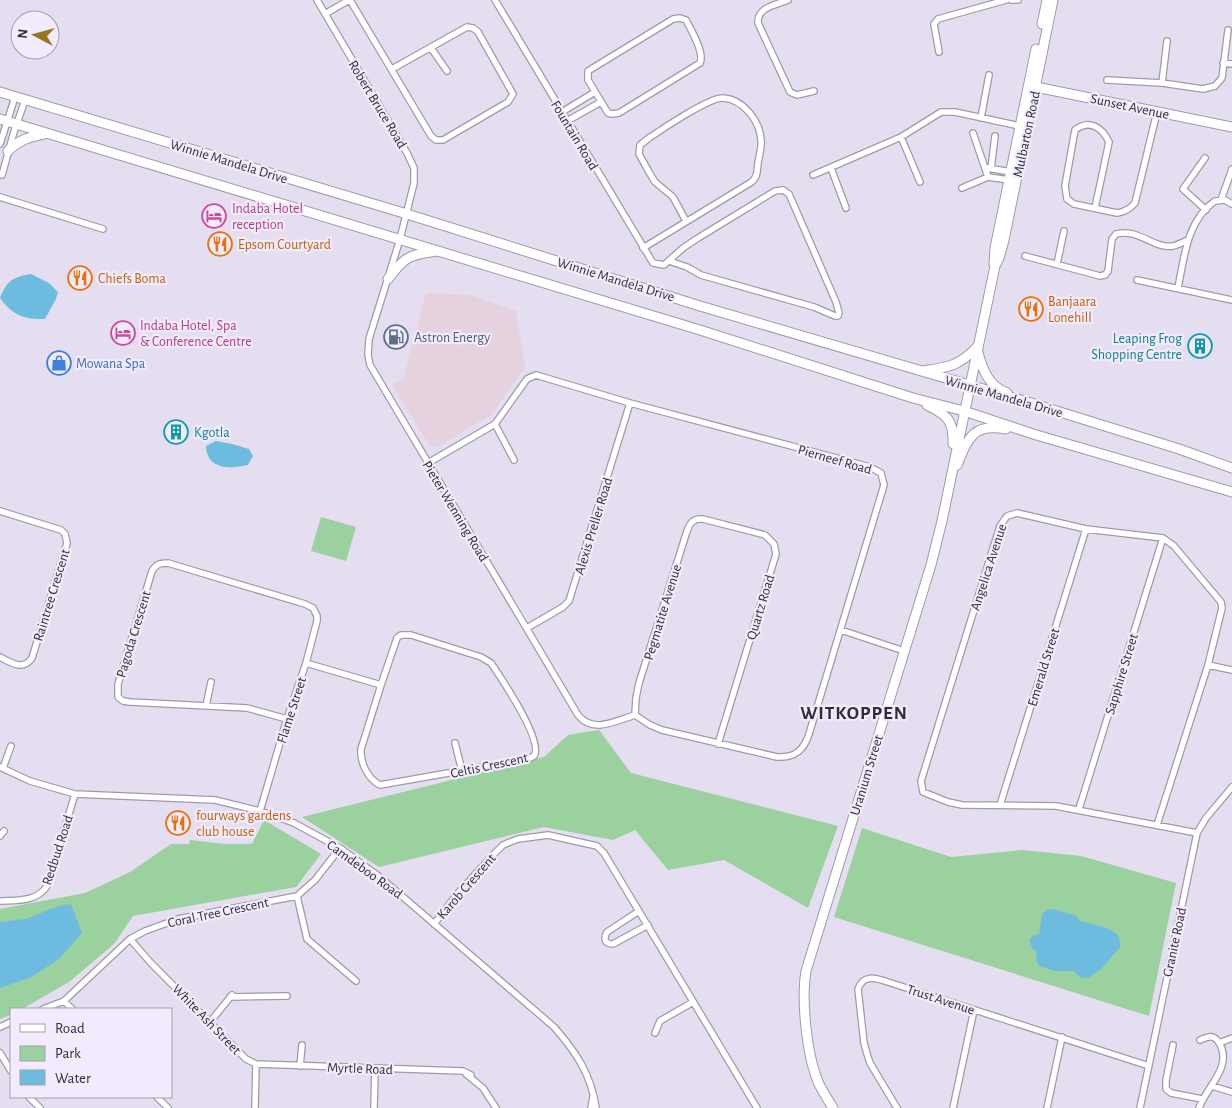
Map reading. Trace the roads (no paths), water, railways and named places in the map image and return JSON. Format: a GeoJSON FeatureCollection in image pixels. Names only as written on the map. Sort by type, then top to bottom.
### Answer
{"type":"FeatureCollection","features":[{"type":"Feature","properties":{"kind":"main road","name":"Mulbarton Road"},"geometry":{"type":"LineString","coordinates":[[995,266],[1000,258],[1004,240],[1047,0]]}},
{"type":"Feature","properties":{"kind":"main road","name":"Mulbarton Road"},"geometry":{"type":"LineString","coordinates":[[964,411],[995,266],[994,257],[1020,126],[1053,0]]}},
{"type":"Feature","properties":{"kind":"main road","name":"Sunset Avenue"},"geometry":{"type":"LineString","coordinates":[[1032,86],[1232,127]]}},
{"type":"Feature","properties":{"kind":"main road","name":"Winnie Mandela Drive"},"geometry":{"type":"LineString","coordinates":[[0,92],[407,214],[691,303],[1179,449],[1232,468]]}},
{"type":"Feature","properties":{"kind":"main road","name":"Winnie Mandela Drive"},"geometry":{"type":"LineString","coordinates":[[8,122],[700,330],[913,398],[964,411],[1033,434],[1232,492]]}},
{"type":"Feature","properties":{"kind":"main road"},"geometry":{"type":"LineString","coordinates":[[8,151],[19,141],[47,134]]}},
{"type":"Feature","properties":{"kind":"main road"},"geometry":{"type":"LineString","coordinates":[[388,279],[398,265],[412,255],[440,251]]}},
{"type":"Feature","properties":{"kind":"main road"},"geometry":{"type":"LineString","coordinates":[[919,371],[956,365],[977,349],[985,375],[992,383],[1002,391],[1031,404]]}},
{"type":"Feature","properties":{"kind":"main road"},"geometry":{"type":"LineString","coordinates":[[913,398],[944,414],[951,424],[953,436],[951,474]]}},
{"type":"Feature","properties":{"kind":"main road","name":"Uranium Street"},"geometry":{"type":"LineString","coordinates":[[833,1108],[819,1083],[813,1065],[805,1009],[805,978],[931,565],[942,522],[964,411]]}},
{"type":"Feature","properties":{"kind":"main road"},"geometry":{"type":"LineString","coordinates":[[948,487],[964,447],[969,438],[978,430],[1000,428],[1033,434]]}},
{"type":"Feature","properties":{"kind":"street","name":"Robert Bruce Road"},"geometry":{"type":"LineString","coordinates":[[316,0],[407,153],[414,168],[414,183],[400,239]]}},
{"type":"Feature","properties":{"kind":"street"},"geometry":{"type":"LineString","coordinates":[[325,14],[349,0],[431,136],[436,140],[443,140],[512,98],[512,91],[476,30],[467,27],[392,69]]}},
{"type":"Feature","properties":{"kind":"street","name":"Fountain Road"},"geometry":{"type":"LineString","coordinates":[[495,0],[652,263],[664,266],[669,261]]}},
{"type":"Feature","properties":{"kind":"street"},"geometry":{"type":"LineString","coordinates":[[788,0],[761,11],[758,16],[758,23],[790,92],[797,95],[814,92]]}},
{"type":"Feature","properties":{"kind":"street"},"geometry":{"type":"LineString","coordinates":[[939,52],[934,24],[938,19],[1006,0]]}},
{"type":"Feature","properties":{"kind":"street"},"geometry":{"type":"LineString","coordinates":[[1011,0],[1018,0]]}},
{"type":"Feature","properties":{"kind":"street"},"geometry":{"type":"LineString","coordinates":[[674,19],[686,20],[702,54],[700,63],[619,113],[608,113],[595,92],[587,76],[588,71],[592,67],[674,19]]}},
{"type":"Feature","properties":{"kind":"street"},"geometry":{"type":"LineString","coordinates":[[1107,80],[1162,83],[1203,89],[1211,88],[1218,84],[1222,78],[1228,30]]}},
{"type":"Feature","properties":{"kind":"street"},"geometry":{"type":"LineString","coordinates":[[1162,83],[1167,40]]}},
{"type":"Feature","properties":{"kind":"street"},"geometry":{"type":"LineString","coordinates":[[431,48],[446,72]]}},
{"type":"Feature","properties":{"kind":"street"},"geometry":{"type":"LineString","coordinates":[[1223,63],[1232,64]]}},
{"type":"Feature","properties":{"kind":"street"},"geometry":{"type":"LineString","coordinates":[[981,118],[989,75]]}},
{"type":"Feature","properties":{"kind":"street"},"geometry":{"type":"LineString","coordinates":[[562,112],[595,92]]}},
{"type":"Feature","properties":{"kind":"street"},"geometry":{"type":"LineString","coordinates":[[0,144],[15,97]]}},
{"type":"Feature","properties":{"kind":"street"},"geometry":{"type":"LineString","coordinates":[[643,248],[750,184],[757,176],[761,140],[755,123],[746,108],[740,104],[724,98],[712,100],[640,145],[639,154],[648,172],[655,182],[673,196],[686,221]]}},
{"type":"Feature","properties":{"kind":"street"},"geometry":{"type":"LineString","coordinates":[[1,178],[8,151],[8,122],[25,100]]}},
{"type":"Feature","properties":{"kind":"street"},"geometry":{"type":"LineString","coordinates":[[567,121],[601,102]]}},
{"type":"Feature","properties":{"kind":"street"},"geometry":{"type":"LineString","coordinates":[[813,175],[901,137],[941,112],[955,112],[1020,126]]}},
{"type":"Feature","properties":{"kind":"street"},"geometry":{"type":"LineString","coordinates":[[1095,208],[1109,142],[1105,133],[1098,127],[1082,126],[1077,128],[1074,133],[1067,167],[1066,196],[1072,204],[1117,213],[1132,208],[1134,203],[1157,112]]}},
{"type":"Feature","properties":{"kind":"street"},"geometry":{"type":"LineString","coordinates":[[973,133],[988,168],[1010,176]]}},
{"type":"Feature","properties":{"kind":"street"},"geometry":{"type":"LineString","coordinates":[[988,177],[988,168],[995,136]]}},
{"type":"Feature","properties":{"kind":"street"},"geometry":{"type":"LineString","coordinates":[[901,137],[920,182]]}},
{"type":"Feature","properties":{"kind":"street"},"geometry":{"type":"LineString","coordinates":[[1205,158],[1183,187],[1206,210]]}},
{"type":"Feature","properties":{"kind":"street"},"geometry":{"type":"LineString","coordinates":[[831,168],[846,208]]}},
{"type":"Feature","properties":{"kind":"street"},"geometry":{"type":"LineString","coordinates":[[1221,200],[1232,170]]}},
{"type":"Feature","properties":{"kind":"street"},"geometry":{"type":"LineString","coordinates":[[962,188],[988,177],[1010,176]]}},
{"type":"Feature","properties":{"kind":"street"},"geometry":{"type":"LineString","coordinates":[[783,190],[789,194],[839,313],[838,316],[835,316],[814,307],[701,275],[687,267],[669,261],[698,238],[775,191],[783,190]]}},
{"type":"Feature","properties":{"kind":"street"},"geometry":{"type":"LineString","coordinates":[[0,192],[3,198],[103,229]]}},
{"type":"Feature","properties":{"kind":"street"},"geometry":{"type":"LineString","coordinates":[[1178,288],[1188,240],[1193,227],[1213,202],[1225,200],[1232,204]]}},
{"type":"Feature","properties":{"kind":"street"},"geometry":{"type":"LineString","coordinates":[[1057,264],[1064,231]]}},
{"type":"Feature","properties":{"kind":"street"},"geometry":{"type":"LineString","coordinates":[[1025,256],[1100,276],[1105,275],[1108,271],[1112,239],[1119,233],[1125,232],[1139,235],[1160,244],[1174,246],[1185,254]]}},
{"type":"Feature","properties":{"kind":"street","name":"Pieter Wenning Road"},"geometry":{"type":"LineString","coordinates":[[400,239],[369,339],[369,361],[373,370],[583,721],[597,726],[635,715]]}},
{"type":"Feature","properties":{"kind":"street"},"geometry":{"type":"LineString","coordinates":[[1174,246],[1188,240]]}},
{"type":"Feature","properties":{"kind":"street"},"geometry":{"type":"LineString","coordinates":[[1137,280],[1232,300]]}},
{"type":"Feature","properties":{"kind":"street","name":"Pierneef Road"},"geometry":{"type":"LineString","coordinates":[[428,463],[495,424],[527,379],[536,375],[870,467],[881,473],[884,485],[809,734],[802,749],[791,757],[777,758],[655,727],[635,715]]}},
{"type":"Feature","properties":{"kind":"street","name":"Alexis Preller Road"},"geometry":{"type":"LineString","coordinates":[[527,628],[569,601],[630,402]]}},
{"type":"Feature","properties":{"kind":"street"},"geometry":{"type":"LineString","coordinates":[[495,424],[514,460]]}},
{"type":"Feature","properties":{"kind":"street","name":"Raintree Crescent"},"geometry":{"type":"LineString","coordinates":[[0,511],[61,530],[65,534],[67,543],[32,658],[29,663],[20,666],[0,657]]}},
{"type":"Feature","properties":{"kind":"street","name":"Angelica Avenue"},"geometry":{"type":"LineString","coordinates":[[1163,538],[1086,529],[1017,514],[1006,516],[1000,526],[921,786],[926,794],[948,802],[981,806],[1039,805],[1079,809],[1197,834]]}},
{"type":"Feature","properties":{"kind":"street","name":"Pegmatite Avenue"},"geometry":{"type":"LineString","coordinates":[[635,715],[639,683],[687,531],[692,522],[703,519]]}},
{"type":"Feature","properties":{"kind":"street","name":"Quartz Road"},"geometry":{"type":"LineString","coordinates":[[703,519],[765,535],[774,544],[776,550],[718,744]]}},
{"type":"Feature","properties":{"kind":"street","name":"Emerald Street"},"geometry":{"type":"LineString","coordinates":[[1000,805],[1086,529]]}},
{"type":"Feature","properties":{"kind":"street"},"geometry":{"type":"LineString","coordinates":[[1157,825],[1208,665],[1222,605],[1174,546],[1163,538]]}},
{"type":"Feature","properties":{"kind":"street","name":"Sapphire Street"},"geometry":{"type":"LineString","coordinates":[[1079,809],[1163,538]]}},
{"type":"Feature","properties":{"kind":"street","name":"Pagoda Crescent"},"geometry":{"type":"LineString","coordinates":[[287,719],[247,708],[123,701],[118,696],[118,684],[152,571],[156,565],[161,563],[168,563],[306,604],[313,608]]}},
{"type":"Feature","properties":{"kind":"street","name":"Flame Street"},"geometry":{"type":"LineString","coordinates":[[260,811],[287,719],[306,663],[317,621],[313,608]]}},
{"type":"Feature","properties":{"kind":"street"},"geometry":{"type":"LineString","coordinates":[[841,630],[904,651]]}},
{"type":"Feature","properties":{"kind":"street","name":"Celtis Crescent"},"geometry":{"type":"LineString","coordinates":[[401,635],[411,635],[482,657],[491,663],[528,723],[534,738],[536,753],[528,759],[462,771],[380,785],[375,783],[364,767],[360,755],[381,685],[398,638],[401,635]]}},
{"type":"Feature","properties":{"kind":"street"},"geometry":{"type":"LineString","coordinates":[[306,663],[381,685]]}},
{"type":"Feature","properties":{"kind":"street"},"geometry":{"type":"LineString","coordinates":[[1208,665],[1232,670]]}},
{"type":"Feature","properties":{"kind":"street"},"geometry":{"type":"LineString","coordinates":[[206,706],[210,682]]}},
{"type":"Feature","properties":{"kind":"street"},"geometry":{"type":"LineString","coordinates":[[455,743],[462,771]]}},
{"type":"Feature","properties":{"kind":"street"},"geometry":{"type":"LineString","coordinates":[[2,768],[11,746]]}},
{"type":"Feature","properties":{"kind":"street","name":"Camdeboo Road"},"geometry":{"type":"LineString","coordinates":[[2,768],[30,781],[75,794],[108,797],[204,798],[260,811],[294,823],[340,848],[381,878],[554,1028],[580,1060],[591,1087],[596,1108]]}},
{"type":"Feature","properties":{"kind":"street","name":"Granite Road"},"geometry":{"type":"LineString","coordinates":[[1140,1108],[1197,834],[1206,818],[1232,787]]}},
{"type":"Feature","properties":{"kind":"street","name":"Redbud Road"},"geometry":{"type":"LineString","coordinates":[[0,901],[34,898],[44,892],[75,794]]}},
{"type":"Feature","properties":{"kind":"street","name":"Karob Crescent"},"geometry":{"type":"LineString","coordinates":[[434,924],[459,892],[503,845],[518,840],[543,836],[570,839],[597,846],[601,849],[648,925],[757,1108]]}},
{"type":"Feature","properties":{"kind":"street"},"geometry":{"type":"LineString","coordinates":[[340,848],[315,880],[297,896],[307,938],[356,981]]}},
{"type":"Feature","properties":{"kind":"street","name":"Coral Tree Crescent"},"geometry":{"type":"LineString","coordinates":[[46,1008],[64,1001],[130,939],[152,928],[178,919],[297,896]]}},
{"type":"Feature","properties":{"kind":"street"},"geometry":{"type":"LineString","coordinates":[[639,911],[607,932],[604,939],[606,942],[613,944],[648,925]]}},
{"type":"Feature","properties":{"kind":"street","name":"White Ash Street"},"geometry":{"type":"LineString","coordinates":[[130,939],[150,962],[246,1059],[256,1064]]}},
{"type":"Feature","properties":{"kind":"street","name":"Trust Avenue"},"geometry":{"type":"LineString","coordinates":[[897,1108],[870,1063],[867,1054],[858,996],[860,985],[868,978],[874,978],[1149,1066]]}},
{"type":"Feature","properties":{"kind":"street"},"geometry":{"type":"LineString","coordinates":[[210,1022],[232,995],[287,996]]}},
{"type":"Feature","properties":{"kind":"street"},"geometry":{"type":"LineString","coordinates":[[64,1001],[71,1008]]}},
{"type":"Feature","properties":{"kind":"street"},"geometry":{"type":"LineString","coordinates":[[656,1033],[660,1022],[693,1002]]}},
{"type":"Feature","properties":{"kind":"street"},"geometry":{"type":"LineString","coordinates":[[953,1108],[974,1010]]}},
{"type":"Feature","properties":{"kind":"street"},"geometry":{"type":"LineString","coordinates":[[1199,1108],[1225,1063],[1225,1054],[1219,1043],[1212,1036],[1200,1040]]}},
{"type":"Feature","properties":{"kind":"street"},"geometry":{"type":"LineString","coordinates":[[1047,1108],[1062,1037]]}},
{"type":"Feature","properties":{"kind":"street"},"geometry":{"type":"LineString","coordinates":[[1219,1043],[1232,1038]]}},
{"type":"Feature","properties":{"kind":"street"},"geometry":{"type":"LineString","coordinates":[[300,1066],[302,1045]]}},
{"type":"Feature","properties":{"kind":"street"},"geometry":{"type":"LineString","coordinates":[[1173,1045],[1166,1089],[1171,1093],[1202,1100]]}},
{"type":"Feature","properties":{"kind":"street"},"geometry":{"type":"LineString","coordinates":[[0,1053],[10,1069]]}},
{"type":"Feature","properties":{"kind":"street"},"geometry":{"type":"LineString","coordinates":[[255,1108],[256,1064]]}},
{"type":"Feature","properties":{"kind":"street","name":"Myrtle Road"},"geometry":{"type":"LineString","coordinates":[[256,1064],[375,1070],[463,1071],[482,1088],[496,1108]]}},
{"type":"Feature","properties":{"kind":"street"},"geometry":{"type":"LineString","coordinates":[[374,1108],[375,1070]]}},
{"type":"Feature","properties":{"kind":"street"},"geometry":{"type":"LineString","coordinates":[[1212,1086],[1232,1092]]}},
{"type":"Feature","properties":{"kind":"street","name":"Camdeboo Road"},"geometry":{"type":"LineString","coordinates":[[591,1108],[593,1097]]}},
{"type":"Feature","properties":{"kind":"street"},"geometry":{"type":"LineString","coordinates":[[30,1098],[40,1108]]}},
{"type":"Feature","properties":{"kind":"street"},"geometry":{"type":"LineString","coordinates":[[158,1098],[168,1108]]}},
{"type":"Feature","properties":{"kind":"water"},"geometry":{"type":"Polygon","coordinates":[[[31,274],[49,283],[58,292],[45,319],[31,319],[20,315],[9,309],[0,298],[11,281],[15,278],[31,274]]]}},
{"type":"Feature","properties":{"kind":"water"},"geometry":{"type":"Polygon","coordinates":[[[216,441],[249,449],[253,456],[248,465],[227,467],[215,464],[207,454],[206,446],[216,441]]]}},
{"type":"Feature","properties":{"kind":"water"},"geometry":{"type":"Polygon","coordinates":[[[71,904],[82,933],[58,960],[29,978],[0,988],[0,922],[26,919],[58,906],[71,904]]]}},
{"type":"Feature","properties":{"kind":"water"},"geometry":{"type":"Polygon","coordinates":[[[1054,909],[1076,916],[1080,921],[1107,928],[1117,934],[1120,947],[1102,968],[1088,978],[1080,977],[1073,971],[1055,971],[1039,966],[1036,960],[1037,952],[1030,946],[1030,938],[1039,934],[1042,915],[1046,910],[1054,909]]]}},
{"type":"Feature","properties":{"kind":"place","name":"Indaba Hotel reception"},"geometry":{"type":"Point","coordinates":[214,216]}},
{"type":"Feature","properties":{"kind":"place","name":"Epsom Courtyard"},"geometry":{"type":"Point","coordinates":[220,244]}},
{"type":"Feature","properties":{"kind":"place","name":"Chiefs Boma"},"geometry":{"type":"Point","coordinates":[80,278]}},
{"type":"Feature","properties":{"kind":"place","name":"Banjaara Lonehill"},"geometry":{"type":"Point","coordinates":[1031,309]}},
{"type":"Feature","properties":{"kind":"place","name":"Indaba Hotel, Spa & Conference Centre"},"geometry":{"type":"Point","coordinates":[123,333]}},
{"type":"Feature","properties":{"kind":"place","name":"Astron Energy"},"geometry":{"type":"Point","coordinates":[396,337]}},
{"type":"Feature","properties":{"kind":"place","name":"Leaping Frog Shopping Centre"},"geometry":{"type":"Point","coordinates":[1200,346]}},
{"type":"Feature","properties":{"kind":"place","name":"Mowana Spa"},"geometry":{"type":"Point","coordinates":[59,363]}},
{"type":"Feature","properties":{"kind":"place","name":"Kgotla"},"geometry":{"type":"Point","coordinates":[176,432]}},
{"type":"Feature","properties":{"kind":"place","name":"fourways gardens club house"},"geometry":{"type":"Point","coordinates":[178,823]}},
{"type":"Feature","properties":{"kind":"district","name":"WITKOPPEN"},"geometry":{"type":"Point","coordinates":[854,712]}}]}
